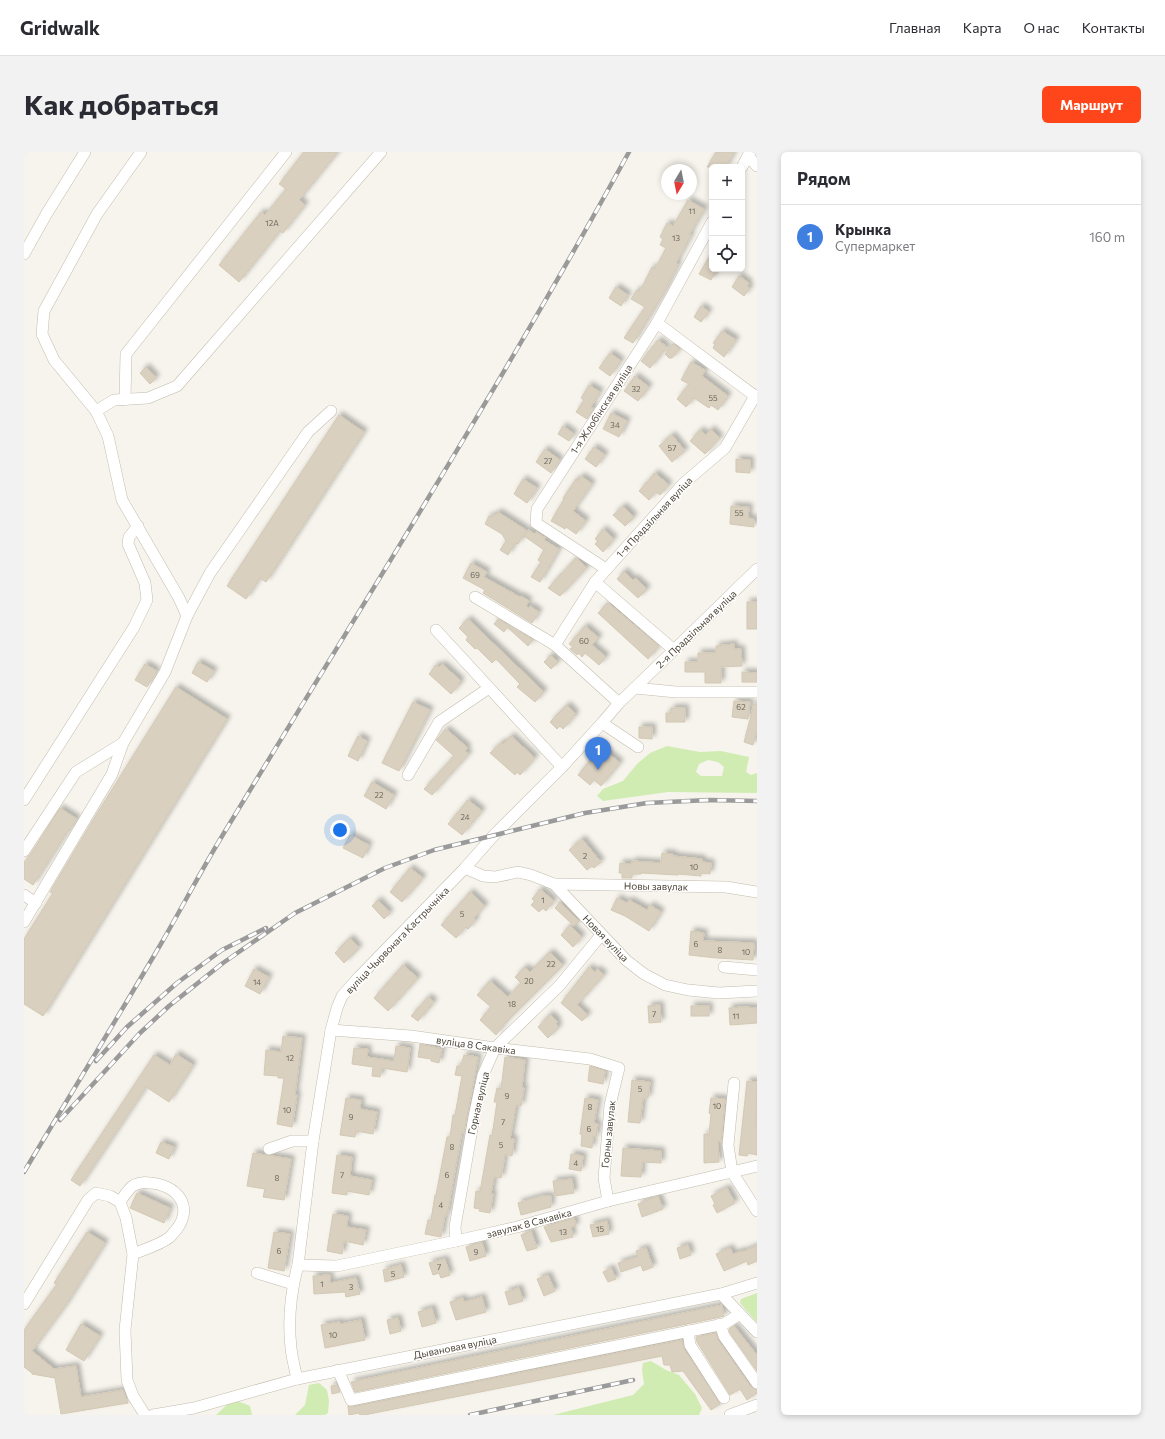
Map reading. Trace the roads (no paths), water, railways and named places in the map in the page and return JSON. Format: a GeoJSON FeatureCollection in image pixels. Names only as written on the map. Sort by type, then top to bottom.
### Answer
{"type":"FeatureCollection","features":[{"type":"Feature","properties":{"kind":"street"},"geometry":{"type":"LineString","coordinates":[[24,254],[47,213],[85,152]]}},
{"type":"Feature","properties":{"kind":"street"},"geometry":{"type":"LineString","coordinates":[[141,152],[97,214],[44,311],[42,334],[54,360],[96,411],[108,436],[122,500],[179,598],[187,616]]}},
{"type":"Feature","properties":{"kind":"street"},"geometry":{"type":"LineString","coordinates":[[125,400],[126,354],[286,152]]}},
{"type":"Feature","properties":{"kind":"street"},"geometry":{"type":"LineString","coordinates":[[96,411],[114,400],[148,398],[177,386],[381,152]]}},
{"type":"Feature","properties":{"kind":"street"},"geometry":{"type":"LineString","coordinates":[[744,164],[749,154],[757,166]]}},
{"type":"Feature","properties":{"kind":"street","name":"1-я Жлобінская вуліца"},"geometry":{"type":"LineString","coordinates":[[606,569],[536,523],[537,509],[657,323],[709,228]]}},
{"type":"Feature","properties":{"kind":"street"},"geometry":{"type":"LineString","coordinates":[[657,323],[756,395]]}},
{"type":"Feature","properties":{"kind":"street","name":"1-я Прадзільная вуліца"},"geometry":{"type":"LineString","coordinates":[[555,645],[595,582],[606,569],[684,483],[725,448],[756,395]]}},
{"type":"Feature","properties":{"kind":"street"},"geometry":{"type":"LineString","coordinates":[[24,922],[112,774],[123,743],[165,672],[187,616],[210,573],[308,432],[331,411]]}},
{"type":"Feature","properties":{"kind":"street"},"geometry":{"type":"LineString","coordinates":[[24,800],[134,628],[147,600],[145,584],[128,544],[130,537],[138,526]]}},
{"type":"Feature","properties":{"kind":"street","name":"2-я Прадзільная вуліца"},"geometry":{"type":"LineString","coordinates":[[635,688],[757,569]]}},
{"type":"Feature","properties":{"kind":"street"},"geometry":{"type":"LineString","coordinates":[[595,582],[674,650]]}},
{"type":"Feature","properties":{"kind":"street"},"geometry":{"type":"LineString","coordinates":[[475,597],[555,645],[619,703]]}},
{"type":"Feature","properties":{"kind":"street"},"geometry":{"type":"LineString","coordinates":[[436,630],[562,767]]}},
{"type":"Feature","properties":{"kind":"street"},"geometry":{"type":"LineString","coordinates":[[408,775],[439,722],[489,688]]}},
{"type":"Feature","properties":{"kind":"street"},"geometry":{"type":"LineString","coordinates":[[635,688],[676,692],[757,692]]}},
{"type":"Feature","properties":{"kind":"street","name":"вуліца Чырвонага Кастрычніка"},"geometry":{"type":"LineString","coordinates":[[297,1379],[291,1348],[293,1284],[298,1265],[313,1141],[331,1030],[340,1002],[358,977],[465,868],[494,835],[562,767],[619,703],[635,688]]}},
{"type":"Feature","properties":{"kind":"street"},"geometry":{"type":"LineString","coordinates":[[602,723],[638,747]]}},
{"type":"Feature","properties":{"kind":"street"},"geometry":{"type":"LineString","coordinates":[[24,851],[76,772],[123,743]]}},
{"type":"Feature","properties":{"kind":"street","name":"Новая вуліца"},"geometry":{"type":"LineString","coordinates":[[465,868],[483,876],[495,877],[518,872],[531,875],[554,884],[626,960],[644,974],[665,985],[688,990],[719,993],[757,991]]}},
{"type":"Feature","properties":{"kind":"street","name":"Новы завулак"},"geometry":{"type":"LineString","coordinates":[[554,884],[726,887],[757,892]]}},
{"type":"Feature","properties":{"kind":"street"},"geometry":{"type":"LineString","coordinates":[[24,895],[36,903]]}},
{"type":"Feature","properties":{"kind":"street","name":"Горная вуліца"},"geometry":{"type":"LineString","coordinates":[[456,1241],[455,1227],[474,1117],[483,1075],[495,1048],[560,985],[601,935]]}},
{"type":"Feature","properties":{"kind":"street"},"geometry":{"type":"LineString","coordinates":[[724,967],[757,970]]}},
{"type":"Feature","properties":{"kind":"street","name":"вуліца 8 Сакавіка"},"geometry":{"type":"LineString","coordinates":[[331,1030],[411,1036],[590,1059],[619,1068]]}},
{"type":"Feature","properties":{"kind":"street","name":"Горны завулак"},"geometry":{"type":"LineString","coordinates":[[608,1201],[604,1178],[610,1105],[619,1068]]}},
{"type":"Feature","properties":{"kind":"street"},"geometry":{"type":"LineString","coordinates":[[734,1084],[728,1145],[732,1172],[757,1211]]}},
{"type":"Feature","properties":{"kind":"street"},"geometry":{"type":"LineString","coordinates":[[270,1149],[292,1141],[313,1141]]}},
{"type":"Feature","properties":{"kind":"street","name":"завулак 8 Сакавіка"},"geometry":{"type":"LineString","coordinates":[[298,1265],[337,1266],[456,1241],[517,1227],[608,1201],[757,1166]]}},
{"type":"Feature","properties":{"kind":"street"},"geometry":{"type":"LineString","coordinates":[[120,1202],[134,1185],[145,1182],[155,1183],[175,1192],[183,1202],[184,1213],[180,1225],[170,1237],[156,1245],[133,1254]]}},
{"type":"Feature","properties":{"kind":"street"},"geometry":{"type":"LineString","coordinates":[[24,1304],[88,1200],[96,1193],[110,1196],[120,1202],[126,1218],[133,1254],[125,1330],[128,1380],[133,1396],[145,1415]]}},
{"type":"Feature","properties":{"kind":"street"},"geometry":{"type":"LineString","coordinates":[[257,1273],[293,1284]]}},
{"type":"Feature","properties":{"kind":"street","name":"Дывановая вуліца"},"geometry":{"type":"LineString","coordinates":[[153,1415],[194,1408],[297,1379],[338,1370],[721,1294],[757,1283]]}},
{"type":"Feature","properties":{"kind":"street"},"geometry":{"type":"LineString","coordinates":[[721,1294],[757,1331]]}},
{"type":"Feature","properties":{"kind":"street"},"geometry":{"type":"LineString","coordinates":[[338,1370],[351,1400],[724,1324],[740,1314]]}},
{"type":"Feature","properties":{"kind":"street"},"geometry":{"type":"LineString","coordinates":[[720,1324],[724,1336],[757,1383]]}},
{"type":"Feature","properties":{"kind":"street"},"geometry":{"type":"LineString","coordinates":[[688,1331],[690,1345],[724,1398]]}},
{"type":"Feature","properties":{"kind":"street"},"geometry":{"type":"LineString","coordinates":[[730,1415],[757,1405]]}},
{"type":"Feature","properties":{"kind":"railway"},"geometry":{"type":"LineString","coordinates":[[24,1172],[145,971],[202,870],[482,408],[629,152]]}},
{"type":"Feature","properties":{"kind":"railway"},"geometry":{"type":"LineString","coordinates":[[60,1120],[140,1033],[169,1006],[223,963],[295,913],[385,868],[434,850],[585,813],[647,803],[709,800],[757,801]]}},
{"type":"Feature","properties":{"kind":"railway"},"geometry":{"type":"LineString","coordinates":[[96,1061],[127,1027],[177,983],[222,950],[266,928]]}},
{"type":"Feature","properties":{"kind":"railway"},"geometry":{"type":"LineString","coordinates":[[470,1415],[633,1380]]}},
{"type":"Feature","properties":{"kind":"place","name":"Крынка"},"geometry":{"type":"Point","coordinates":[598,770]}}]}
